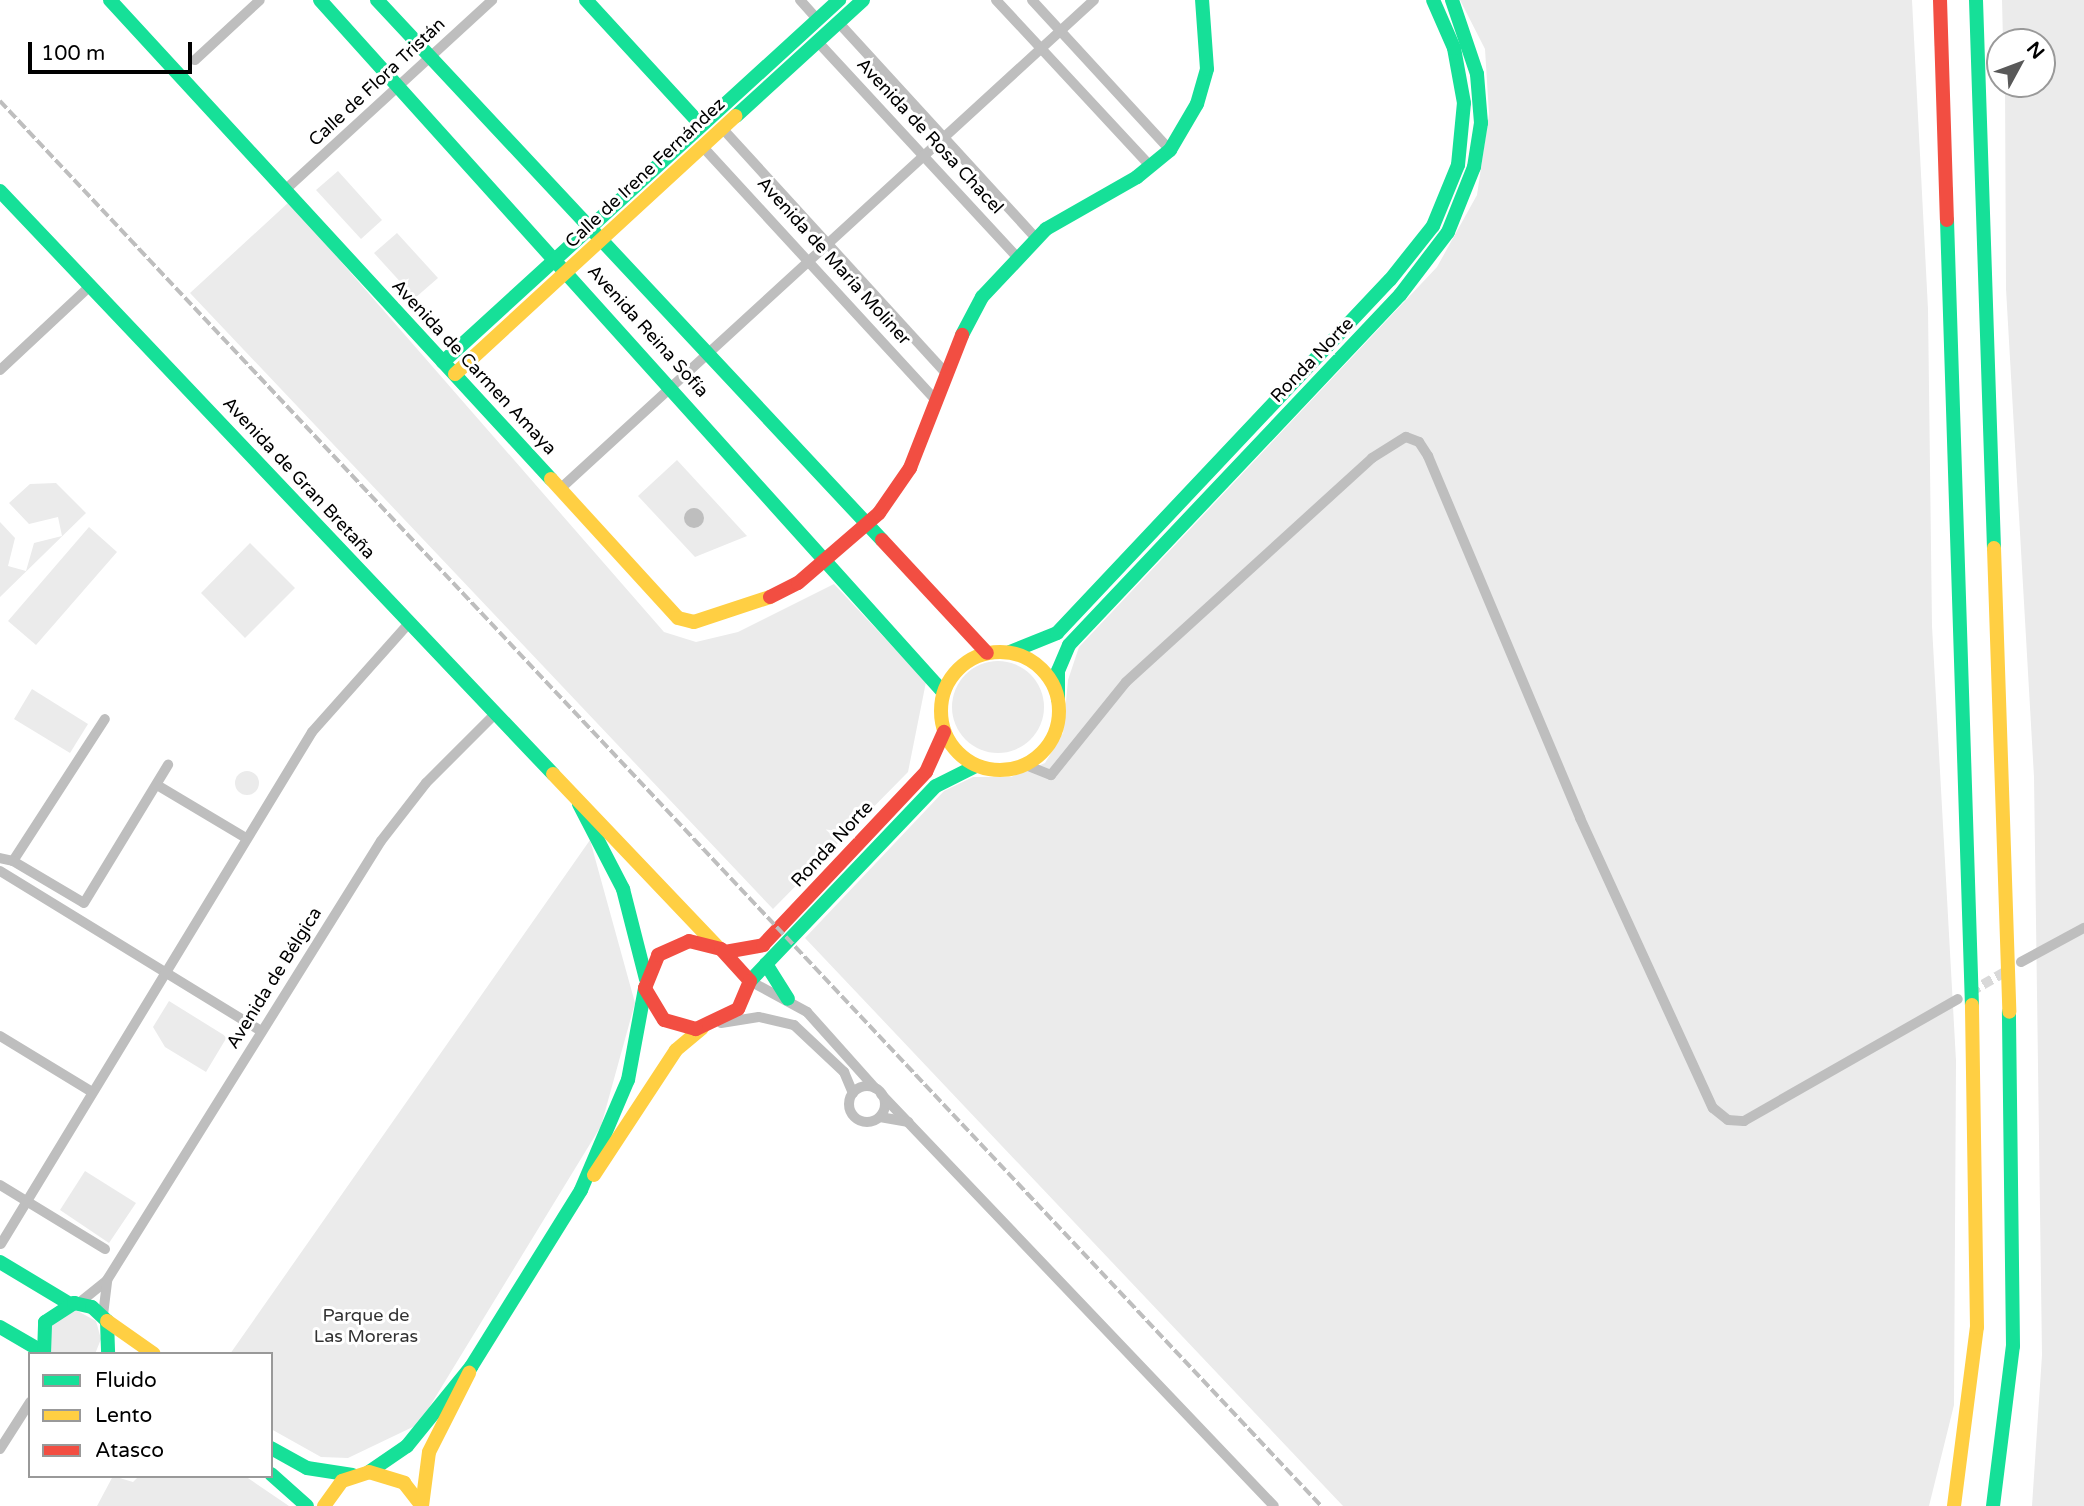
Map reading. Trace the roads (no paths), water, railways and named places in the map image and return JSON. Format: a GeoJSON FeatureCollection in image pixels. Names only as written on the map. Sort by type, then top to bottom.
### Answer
{"type":"FeatureCollection","features":[{"type":"Feature","properties":{"kind":"main road","name":"Avenida de Carmen Amaya"},"geometry":{"type":"LineString","coordinates":[[110,0],[678,618],[694,622],[752,606],[830,561],[866,528],[910,468],[946,373],[982,297],[1016,256],[1036,238],[1151,167],[1170,150],[1197,104],[1207,69],[1202,0]]}},
{"type":"Feature","properties":{"kind":"main road","name":"Avenida Reina Sofía"},"geometry":{"type":"LineString","coordinates":[[320,0],[673,386],[943,692]]}},
{"type":"Feature","properties":{"kind":"main road","name":"Avenida Reina Sofía"},"geometry":{"type":"LineString","coordinates":[[377,0],[588,230],[986,653]]}},
{"type":"Feature","properties":{"kind":"main road"},"geometry":{"type":"LineString","coordinates":[[586,0],[701,125]]}},
{"type":"Feature","properties":{"kind":"main road","name":"Calle de Irene Fernández"},"geometry":{"type":"LineString","coordinates":[[443,362],[839,0]]}},
{"type":"Feature","properties":{"kind":"main road","name":"Calle de Irene Fernández"},"geometry":{"type":"LineString","coordinates":[[455,374],[863,0]]}},
{"type":"Feature","properties":{"kind":"main road","name":"Ronda Norte"},"geometry":{"type":"LineString","coordinates":[[986,653],[1010,652],[1056,633],[1390,280],[1433,226],[1458,165],[1464,103],[1454,48],[1433,0]]}},
{"type":"Feature","properties":{"kind":"main road","name":"Ronda Norte"},"geometry":{"type":"LineString","coordinates":[[1026,765],[1053,737],[1058,699],[1058,671],[1069,645],[1400,295],[1448,232],[1474,167],[1480,123],[1473,54],[1452,0]]}},
{"type":"Feature","properties":{"kind":"main road"},"geometry":{"type":"LineString","coordinates":[[1940,0],[1978,1208],[1977,1327],[1954,1506]]}},
{"type":"Feature","properties":{"kind":"main road"},"geometry":{"type":"LineString","coordinates":[[1976,0],[2015,1195],[2013,1346],[1993,1506]]}},
{"type":"Feature","properties":{"kind":"main road","name":"Avenida de Gran Bretaña"},"geometry":{"type":"LineString","coordinates":[[3,200],[90,286],[496,713],[564,780],[722,949]]}},
{"type":"Feature","properties":{"kind":"main road","name":"Ronda Norte"},"geometry":{"type":"LineString","coordinates":[[1010,652],[1041,668],[1058,699]]}},
{"type":"Feature","properties":{"kind":"main road"},"geometry":{"type":"LineString","coordinates":[[943,692],[960,667],[986,653]]}},
{"type":"Feature","properties":{"kind":"main road","name":"Ronda Norte"},"geometry":{"type":"LineString","coordinates":[[722,949],[752,952],[763,945],[926,772],[944,733],[943,692]]}},
{"type":"Feature","properties":{"kind":"main road"},"geometry":{"type":"LineString","coordinates":[[944,733],[976,766],[1001,771],[1026,765]]}},
{"type":"Feature","properties":{"kind":"main road","name":"Ronda Norte"},"geometry":{"type":"LineString","coordinates":[[750,981],[936,786],[976,766]]}},
{"type":"Feature","properties":{"kind":"main road","name":"Avenida de Gran Bretaña"},"geometry":{"type":"LineString","coordinates":[[564,780],[620,881],[646,984],[625,1087],[581,1190]]}},
{"type":"Feature","properties":{"kind":"main road"},"geometry":{"type":"LineString","coordinates":[[695,941],[722,949],[750,981],[744,1003],[718,1023],[702,1028],[664,1020],[646,984],[669,946],[695,941]]}},
{"type":"Feature","properties":{"kind":"main road"},"geometry":{"type":"LineString","coordinates":[[766,964],[789,999]]}},
{"type":"Feature","properties":{"kind":"main road","name":"Avenida de Gran Bretaña"},"geometry":{"type":"LineString","coordinates":[[422,1506],[429,1452],[471,1367],[581,1190],[673,1055],[702,1028]]}},
{"type":"Feature","properties":{"kind":"main road"},"geometry":{"type":"LineString","coordinates":[[0,1262],[105,1318],[151,1352]]}},
{"type":"Feature","properties":{"kind":"main road"},"geometry":{"type":"LineString","coordinates":[[44,1352],[45,1322],[74,1303]]}},
{"type":"Feature","properties":{"kind":"main road"},"geometry":{"type":"LineString","coordinates":[[105,1318],[108,1352]]}},
{"type":"Feature","properties":{"kind":"main road"},"geometry":{"type":"LineString","coordinates":[[0,1327],[42,1352]]}},
{"type":"Feature","properties":{"kind":"main road","name":"Avenida de Gran Bretaña"},"geometry":{"type":"LineString","coordinates":[[369,1472],[404,1450],[471,1367]]}},
{"type":"Feature","properties":{"kind":"main road"},"geometry":{"type":"LineString","coordinates":[[273,1449],[307,1468],[352,1475],[369,1472],[404,1483],[422,1506]]}},
{"type":"Feature","properties":{"kind":"main road"},"geometry":{"type":"LineString","coordinates":[[324,1506],[352,1475]]}},
{"type":"Feature","properties":{"kind":"main road"},"geometry":{"type":"LineString","coordinates":[[273,1476],[307,1506]]}},
{"type":"Feature","properties":{"kind":"street"},"geometry":{"type":"LineString","coordinates":[[195,60],[260,0]]}},
{"type":"Feature","properties":{"kind":"street","name":"Calle de Flora Tristán"},"geometry":{"type":"LineString","coordinates":[[285,190],[492,0]]}},
{"type":"Feature","properties":{"kind":"street"},"geometry":{"type":"LineString","coordinates":[[800,0],[818,20]]}},
{"type":"Feature","properties":{"kind":"street"},"geometry":{"type":"LineString","coordinates":[[996,0],[1151,167]]}},
{"type":"Feature","properties":{"kind":"street"},"geometry":{"type":"LineString","coordinates":[[1031,0],[1170,150]]}},
{"type":"Feature","properties":{"kind":"street"},"geometry":{"type":"LineString","coordinates":[[560,489],[1094,0]]}},
{"type":"Feature","properties":{"kind":"street","name":"Avenida de Rosa Chacel"},"geometry":{"type":"LineString","coordinates":[[838,22],[1036,238]]}},
{"type":"Feature","properties":{"kind":"street","name":"Avenida de Rosa Chacel"},"geometry":{"type":"LineString","coordinates":[[817,41],[1016,256]]}},
{"type":"Feature","properties":{"kind":"street","name":"Avenida de María Moliner"},"geometry":{"type":"LineString","coordinates":[[722,128],[946,373]]}},
{"type":"Feature","properties":{"kind":"street","name":"Avenida de María Moliner"},"geometry":{"type":"LineString","coordinates":[[702,146],[937,402]]}},
{"type":"Feature","properties":{"kind":"street"},"geometry":{"type":"LineString","coordinates":[[0,370],[90,286]]}},
{"type":"Feature","properties":{"kind":"street"},"geometry":{"type":"LineString","coordinates":[[1026,765],[1051,775],[1126,682],[1372,458],[1406,437],[1419,442],[1428,456],[1580,818],[1713,1108],[1728,1120],[1744,1121],[1958,999]]}},
{"type":"Feature","properties":{"kind":"street"},"geometry":{"type":"LineString","coordinates":[[1,1244],[163,971],[246,838],[330,714],[410,623]]}},
{"type":"Feature","properties":{"kind":"street","name":"Avenida de Bélgica"},"geometry":{"type":"LineString","coordinates":[[107,1280],[261,1031],[397,819],[496,713]]}},
{"type":"Feature","properties":{"kind":"street"},"geometry":{"type":"LineString","coordinates":[[13,861],[105,719]]}},
{"type":"Feature","properties":{"kind":"street"},"geometry":{"type":"LineString","coordinates":[[0,858],[13,861],[84,903],[168,765]]}},
{"type":"Feature","properties":{"kind":"street"},"geometry":{"type":"LineString","coordinates":[[157,785],[246,838]]}},
{"type":"Feature","properties":{"kind":"street"},"geometry":{"type":"LineString","coordinates":[[0,871],[261,1031]]}},
{"type":"Feature","properties":{"kind":"street"},"geometry":{"type":"LineString","coordinates":[[2021,962],[2084,928]]}},
{"type":"Feature","properties":{"kind":"street"},"geometry":{"type":"LineString","coordinates":[[750,981],[789,999],[1274,1506]]}},
{"type":"Feature","properties":{"kind":"street"},"geometry":{"type":"LineString","coordinates":[[718,1023],[759,1017],[794,1025],[841,1068],[853,1093],[850,1109],[856,1119],[880,1117],[909,1122]]}},
{"type":"Feature","properties":{"kind":"street"},"geometry":{"type":"LineString","coordinates":[[2,1037],[92,1092]]}},
{"type":"Feature","properties":{"kind":"street"},"geometry":{"type":"LineString","coordinates":[[853,1093],[878,1091]]}},
{"type":"Feature","properties":{"kind":"street"},"geometry":{"type":"LineString","coordinates":[[878,1091],[880,1117]]}},
{"type":"Feature","properties":{"kind":"street"},"geometry":{"type":"LineString","coordinates":[[0,1185],[105,1249]]}},
{"type":"Feature","properties":{"kind":"street"},"geometry":{"type":"LineString","coordinates":[[74,1303],[107,1280]]}},
{"type":"Feature","properties":{"kind":"street"},"geometry":{"type":"LineString","coordinates":[[105,1318],[107,1280]]}},
{"type":"Feature","properties":{"kind":"street"},"geometry":{"type":"LineString","coordinates":[[0,1449],[28,1405]]}},
{"type":"Feature","properties":{"kind":"tunnel"},"geometry":{"type":"LineString","coordinates":[[1970,992],[2010,969]]}},
{"type":"Feature","properties":{"kind":"railway"},"geometry":{"type":"LineString","coordinates":[[0,101],[1321,1506]]}},
{"type":"Feature","properties":{"kind":"park label","name":"Parque de Las Moreras"},"geometry":{"type":"Point","coordinates":[366,1326]}}]}
